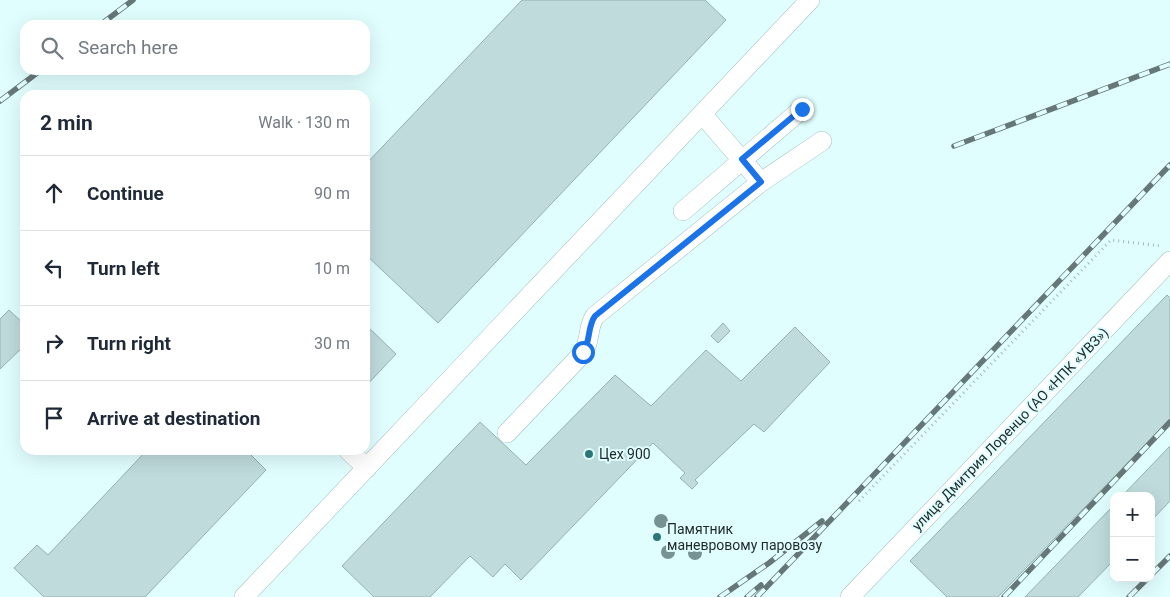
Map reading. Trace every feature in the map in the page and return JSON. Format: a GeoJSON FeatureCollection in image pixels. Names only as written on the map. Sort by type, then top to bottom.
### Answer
{"type":"FeatureCollection","features":[{"type":"Feature","properties":{"kind":"lane"},"geometry":{"type":"LineString","coordinates":[[244,597],[810,0]]}},
{"type":"Feature","properties":{"kind":"lane"},"geometry":{"type":"LineString","coordinates":[[683,211],[802,109]]}},
{"type":"Feature","properties":{"kind":"lane"},"geometry":{"type":"LineString","coordinates":[[702,114],[761,182]]}},
{"type":"Feature","properties":{"kind":"lane"},"geometry":{"type":"LineString","coordinates":[[506,434],[588,346],[590,326],[595,316],[761,182],[822,141]]}},
{"type":"Feature","properties":{"kind":"lane","name":"улица Дмитрия Лоренцо (АО «НПК «УВЗ»)"},"geometry":{"type":"LineString","coordinates":[[850,597],[1167,254]]}},
{"type":"Feature","properties":{"kind":"lane"},"geometry":{"type":"LineString","coordinates":[[353,455],[367,468]]}},
{"type":"Feature","properties":{"kind":"path"},"geometry":{"type":"LineString","coordinates":[[859,501],[1111,240],[1167,254]]}},
{"type":"Feature","properties":{"kind":"building"},"geometry":{"type":"Polygon","coordinates":[[[522,0],[705,0],[726,20],[438,323],[370,259],[370,160],[522,0]]]}},
{"type":"Feature","properties":{"kind":"building"},"geometry":{"type":"Polygon","coordinates":[[[1167,295],[1170,298],[1170,419],[998,597],[947,597],[910,561],[1167,295]]]}},
{"type":"Feature","properties":{"kind":"building"},"geometry":{"type":"Polygon","coordinates":[[[9,310],[20,320],[20,350],[0,369],[0,319],[9,310]]]}},
{"type":"Feature","properties":{"kind":"building"},"geometry":{"type":"Polygon","coordinates":[[[723,323],[730,331],[718,343],[711,336],[723,323]]]}},
{"type":"Feature","properties":{"kind":"building","name":"Цех 900"},"geometry":{"type":"Polygon","coordinates":[[[795,327],[830,362],[764,432],[754,424],[695,480],[698,483],[692,489],[680,478],[685,473],[653,443],[521,580],[505,564],[493,577],[470,556],[430,597],[374,597],[342,566],[480,422],[526,465],[615,375],[651,406],[706,350],[741,381],[795,327]]]}},
{"type":"Feature","properties":{"kind":"building"},"geometry":{"type":"Polygon","coordinates":[[[370,329],[396,354],[370,382],[370,329]]]}},
{"type":"Feature","properties":{"kind":"building"},"geometry":{"type":"Polygon","coordinates":[[[1170,446],[1170,501],[1155,517],[1155,492],[1126,492],[1170,446]]]}},
{"type":"Feature","properties":{"kind":"building"},"geometry":{"type":"Polygon","coordinates":[[[142,455],[251,455],[266,470],[145,597],[44,597],[14,568],[37,545],[48,555],[142,455]]]}},
{"type":"Feature","properties":{"kind":"building"},"geometry":{"type":"Polygon","coordinates":[[[1110,509],[1110,564],[1078,597],[1025,597],[1110,509]]]}},
{"type":"Feature","properties":{"kind":"railway"},"geometry":{"type":"LineString","coordinates":[[107,20],[133,0]]}},
{"type":"Feature","properties":{"kind":"railway"},"geometry":{"type":"LineString","coordinates":[[954,146],[1170,64]]}},
{"type":"Feature","properties":{"kind":"railway"},"geometry":{"type":"LineString","coordinates":[[0,101],[34,75]]}},
{"type":"Feature","properties":{"kind":"railway"},"geometry":{"type":"LineString","coordinates":[[757,597],[1170,165]]}},
{"type":"Feature","properties":{"kind":"railway"},"geometry":{"type":"LineString","coordinates":[[1004,597],[1170,422]]}},
{"type":"Feature","properties":{"kind":"railway"},"geometry":{"type":"LineString","coordinates":[[720,597],[769,563],[822,521]]}},
{"type":"Feature","properties":{"kind":"railway"},"geometry":{"type":"LineString","coordinates":[[1155,571],[1170,556]]}},
{"type":"Feature","properties":{"kind":"railway"},"geometry":{"type":"LineString","coordinates":[[1129,597],[1144,582]]}},
{"type":"Feature","properties":{"kind":"railway"},"geometry":{"type":"LineString","coordinates":[[747,597],[761,585]]}},
{"type":"Feature","properties":{"kind":"place","name":"Цех 900"},"geometry":{"type":"Point","coordinates":[589,454]}},
{"type":"Feature","properties":{"kind":"place","name":"Памятник маневровому паровозу"},"geometry":{"type":"Point","coordinates":[657,537]}},
{"type":"Feature","properties":{"kind":"route"},"geometry":{"type":"LineString","coordinates":[[583,352],[588,346],[590,326],[595,316],[761,182],[742,159],[802,109]]}}]}
